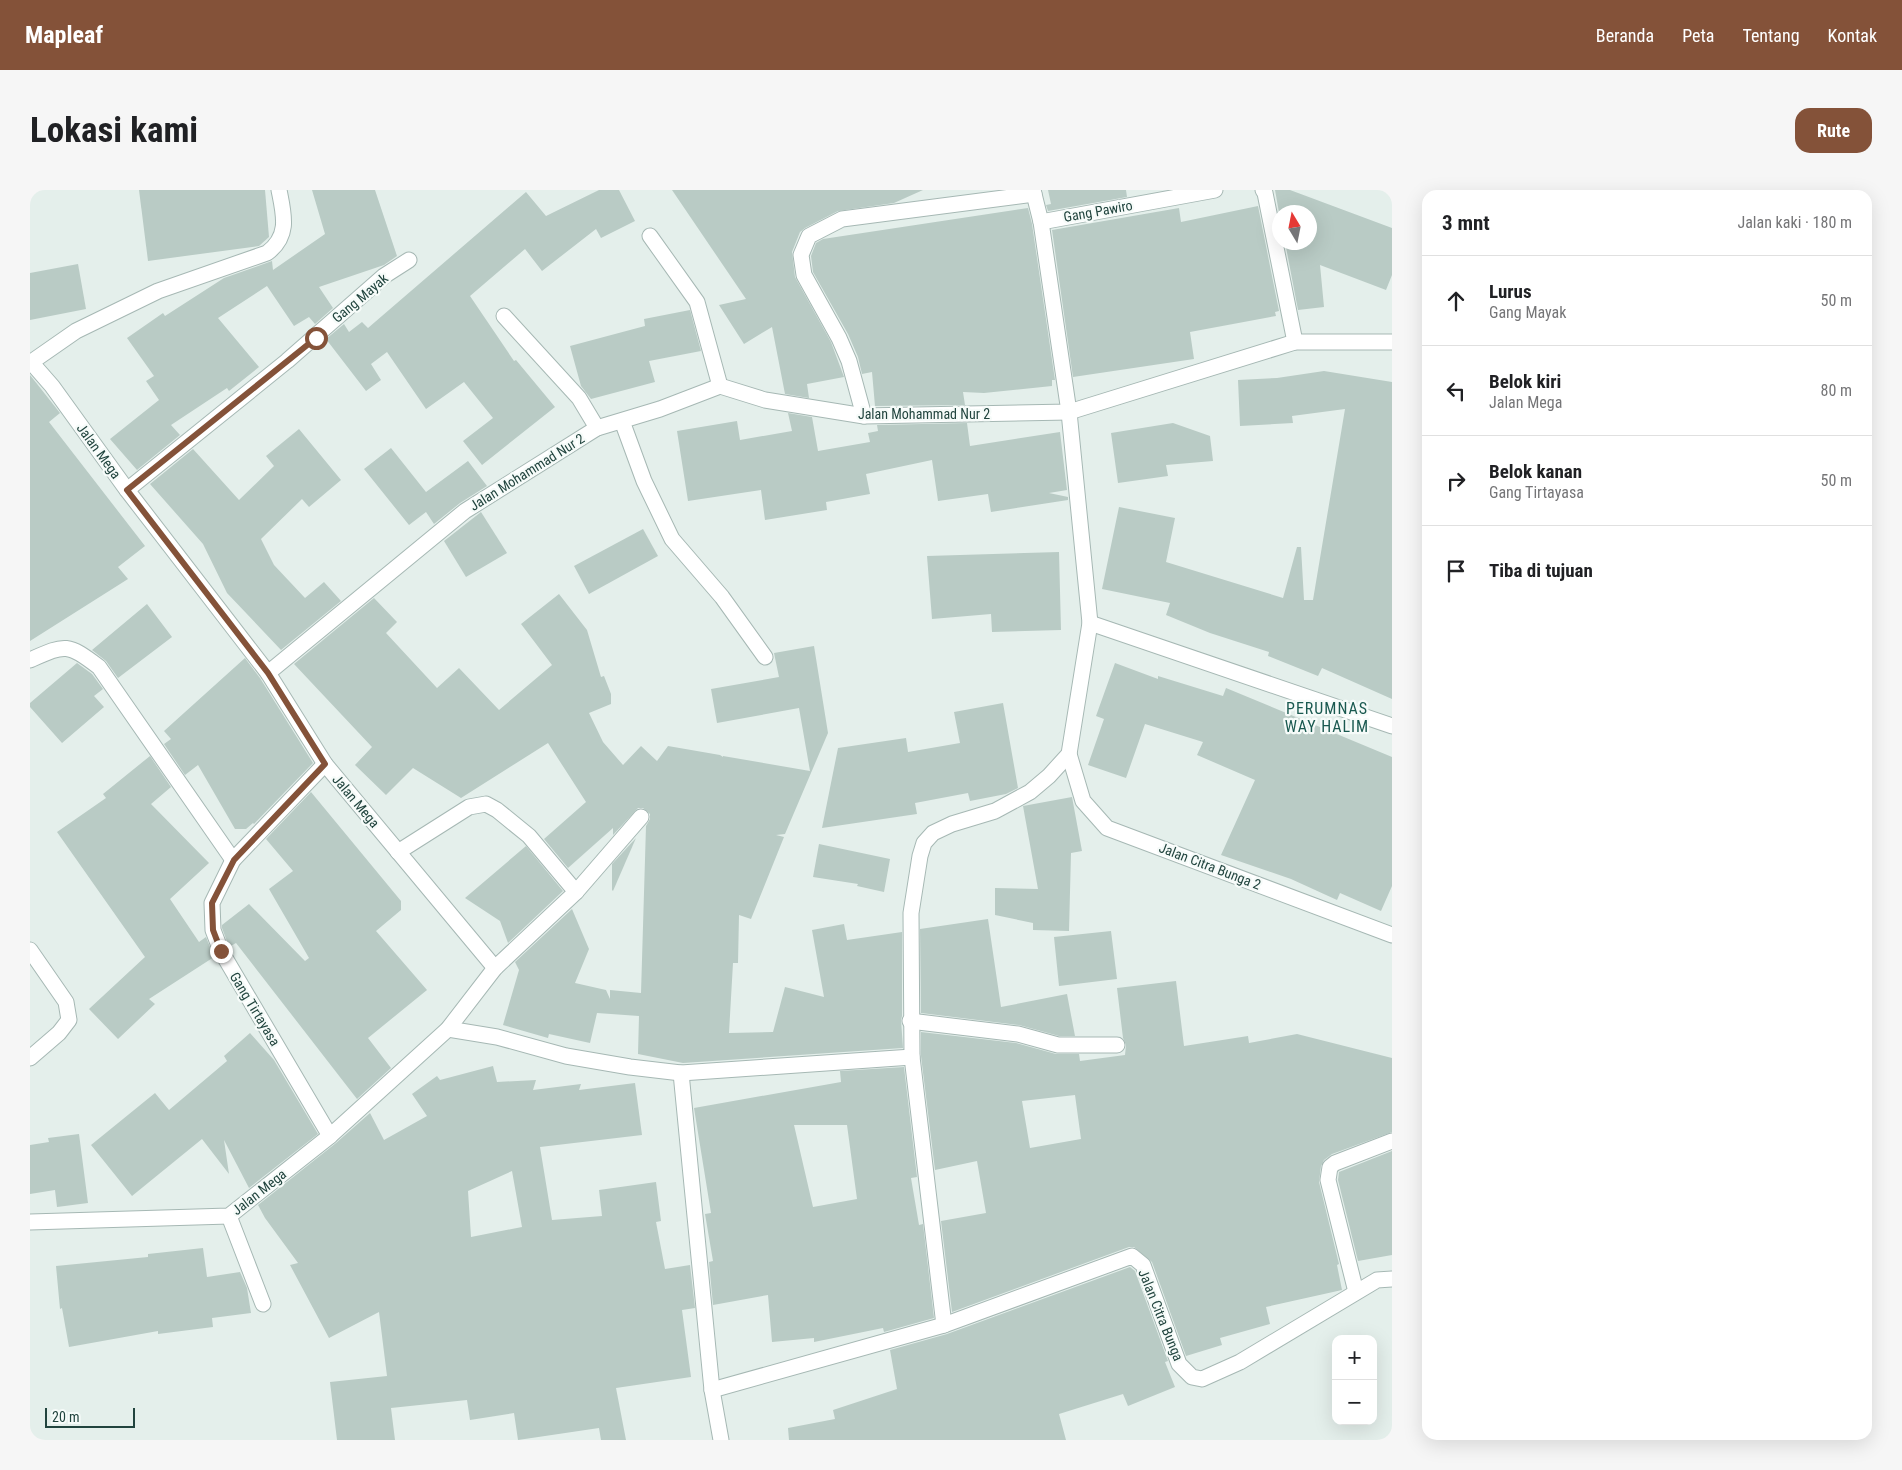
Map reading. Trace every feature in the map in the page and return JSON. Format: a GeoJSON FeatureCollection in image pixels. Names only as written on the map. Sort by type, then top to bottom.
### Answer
{"type":"FeatureCollection","features":[{"type":"Feature","properties":{"kind":"street"},"geometry":{"type":"LineString","coordinates":[[31,362],[76,332],[158,291],[267,253],[275,247],[281,238],[284,224],[285,218],[279,190]]}},
{"type":"Feature","properties":{"kind":"street","name":"Gang Pawiro"},"geometry":{"type":"LineString","coordinates":[[1040,222],[1215,190]]}},
{"type":"Feature","properties":{"kind":"street"},"geometry":{"type":"LineString","coordinates":[[1263,190],[1265,192],[1295,342]]}},
{"type":"Feature","properties":{"kind":"street"},"geometry":{"type":"LineString","coordinates":[[712,1390],[944,1325],[912,1057],[910,1021],[910,913],[920,856],[924,844],[933,833],[952,824],[995,811],[1030,792],[1049,776],[1069,754],[1090,623],[1069,412],[1034,192],[842,219],[809,236],[801,255],[804,275],[839,338],[849,361],[864,416]]}},
{"type":"Feature","properties":{"kind":"street"},"geometry":{"type":"LineString","coordinates":[[650,236],[697,302],[720,386]]}},
{"type":"Feature","properties":{"kind":"street","name":"Gang Mayak"},"geometry":{"type":"LineString","coordinates":[[127,490],[288,361],[384,276],[410,260]]}},
{"type":"Feature","properties":{"kind":"street"},"geometry":{"type":"LineString","coordinates":[[504,316],[579,398],[597,428]]}},
{"type":"Feature","properties":{"kind":"street","name":"Jalan Mohammad Nur 2"},"geometry":{"type":"LineString","coordinates":[[268,673],[465,510],[597,428],[720,386],[765,400],[864,416],[1069,412],[1295,342],[1392,342]]}},
{"type":"Feature","properties":{"kind":"street","name":"Jalan Mega"},"geometry":{"type":"LineString","coordinates":[[31,362],[52,386],[127,490],[268,673],[325,764],[495,968]]}},
{"type":"Feature","properties":{"kind":"street"},"geometry":{"type":"LineString","coordinates":[[622,421],[644,481],[672,539],[722,597],[765,657]]}},
{"type":"Feature","properties":{"kind":"street"},"geometry":{"type":"LineString","coordinates":[[1090,623],[1392,726]]}},
{"type":"Feature","properties":{"kind":"street"},"geometry":{"type":"LineString","coordinates":[[30,660],[57,648],[70,649],[81,654],[99,667],[234,860]]}},
{"type":"Feature","properties":{"kind":"street","name":"Jalan Citra Bunga 2"},"geometry":{"type":"LineString","coordinates":[[1069,754],[1083,801],[1107,828],[1392,935]]}},
{"type":"Feature","properties":{"kind":"street","name":"Gang Tirtayasa"},"geometry":{"type":"LineString","coordinates":[[325,764],[234,860],[212,903],[213,930],[221,951],[330,1136]]}},
{"type":"Feature","properties":{"kind":"street"},"geometry":{"type":"LineString","coordinates":[[398,852],[469,807],[486,804],[497,810],[529,836],[576,892]]}},
{"type":"Feature","properties":{"kind":"street","name":"Jalan Mega"},"geometry":{"type":"LineString","coordinates":[[30,1222],[229,1216],[330,1136],[448,1029],[495,968],[576,892],[641,817]]}},
{"type":"Feature","properties":{"kind":"street"},"geometry":{"type":"LineString","coordinates":[[30,950],[66,1002],[69,1020],[60,1033],[30,1058]]}},
{"type":"Feature","properties":{"kind":"street"},"geometry":{"type":"LineString","coordinates":[[910,1021],[1018,1034],[1058,1045],[1117,1045]]}},
{"type":"Feature","properties":{"kind":"street"},"geometry":{"type":"LineString","coordinates":[[448,1029],[497,1037],[566,1056],[630,1067],[681,1073],[912,1057]]}},
{"type":"Feature","properties":{"kind":"street"},"geometry":{"type":"LineString","coordinates":[[681,1073],[712,1390],[721,1440]]}},
{"type":"Feature","properties":{"kind":"street"},"geometry":{"type":"LineString","coordinates":[[1356,1292],[1331,1196],[1328,1175],[1330,1167],[1335,1163],[1392,1141]]}},
{"type":"Feature","properties":{"kind":"street"},"geometry":{"type":"LineString","coordinates":[[229,1216],[263,1304]]}},
{"type":"Feature","properties":{"kind":"street","name":"Jalan Citra Bunga"},"geometry":{"type":"LineString","coordinates":[[944,1325],[1132,1256],[1143,1265],[1180,1364],[1192,1377],[1202,1379],[1240,1362],[1378,1280],[1392,1280]]}},
{"type":"Feature","properties":{"kind":"building"},"geometry":{"type":"Polygon","coordinates":[[[139,190],[265,190],[269,237],[259,246],[148,261],[139,190]]]}},
{"type":"Feature","properties":{"kind":"building"},"geometry":{"type":"Polygon","coordinates":[[[312,190],[375,190],[397,256],[384,265],[319,287],[333,308],[315,324],[309,317],[294,326],[267,286],[218,318],[259,367],[229,391],[227,388],[171,425],[180,435],[137,470],[110,439],[159,400],[146,381],[154,376],[127,338],[163,313],[165,316],[224,278],[272,261],[273,270],[325,234],[312,190]]]}},
{"type":"Feature","properties":{"kind":"building"},"geometry":{"type":"Polygon","coordinates":[[[599,190],[619,190],[635,221],[601,238],[596,229],[542,271],[525,249],[470,296],[514,361],[516,360],[555,407],[482,465],[463,441],[493,418],[464,382],[426,409],[387,352],[371,364],[381,380],[366,391],[326,339],[344,324],[349,332],[362,322],[368,328],[526,192],[546,216],[599,190]]]}},
{"type":"Feature","properties":{"kind":"building"},"geometry":{"type":"Polygon","coordinates":[[[672,190],[923,190],[894,203],[838,211],[800,232],[792,252],[795,277],[831,342],[844,377],[807,384],[809,398],[785,394],[772,327],[744,344],[719,305],[746,299],[672,190]]]}},
{"type":"Feature","properties":{"kind":"building"},"geometry":{"type":"Polygon","coordinates":[[[1048,190],[1126,190],[1127,197],[1048,211],[1046,205],[1051,204],[1048,190]]]}},
{"type":"Feature","properties":{"kind":"building"},"geometry":{"type":"Polygon","coordinates":[[[1275,190],[1290,190],[1392,228],[1392,275],[1386,290],[1320,265],[1324,307],[1298,310],[1287,250],[1317,250],[1317,205],[1278,205],[1275,190]]]}},
{"type":"Feature","properties":{"kind":"building"},"geometry":{"type":"Polygon","coordinates":[[[1258,206],[1279,311],[1275,312],[1276,316],[1190,332],[1194,359],[1073,377],[1052,230],[1179,208],[1181,222],[1258,206]]]}},
{"type":"Feature","properties":{"kind":"building"},"geometry":{"type":"Polygon","coordinates":[[[1028,208],[1055,380],[1052,380],[1052,386],[984,393],[963,392],[965,405],[875,406],[872,372],[862,374],[858,357],[848,334],[813,272],[811,256],[816,243],[823,239],[1028,208]]]}},
{"type":"Feature","properties":{"kind":"building"},"geometry":{"type":"Polygon","coordinates":[[[78,264],[86,309],[30,320],[30,273],[78,264]]]}},
{"type":"Feature","properties":{"kind":"building"},"geometry":{"type":"Polygon","coordinates":[[[690,310],[701,351],[649,361],[655,382],[591,399],[581,386],[570,346],[645,326],[644,319],[690,310]]]}},
{"type":"Feature","properties":{"kind":"building"},"geometry":{"type":"Polygon","coordinates":[[[1324,371],[1392,382],[1392,699],[1322,668],[1318,676],[1268,656],[1269,652],[1210,633],[1166,615],[1170,603],[1102,589],[1119,507],[1175,518],[1166,562],[1283,598],[1297,547],[1301,547],[1304,600],[1313,600],[1345,409],[1292,416],[1293,423],[1240,426],[1238,380],[1277,378],[1324,371]]]}},
{"type":"Feature","properties":{"kind":"building"},"geometry":{"type":"Polygon","coordinates":[[[30,375],[60,413],[49,422],[145,546],[118,567],[128,579],[30,641],[30,375]]]}},
{"type":"Feature","properties":{"kind":"building"},"geometry":{"type":"Polygon","coordinates":[[[788,413],[812,417],[818,451],[870,442],[868,433],[878,431],[877,425],[967,423],[970,446],[1060,432],[1067,490],[1049,493],[1068,497],[1068,500],[991,512],[988,494],[938,501],[932,460],[866,474],[870,494],[826,502],[827,510],[765,520],[761,490],[688,501],[677,431],[737,421],[740,440],[792,431],[788,413]]]}},
{"type":"Feature","properties":{"kind":"building"},"geometry":{"type":"Polygon","coordinates":[[[1173,423],[1210,436],[1213,461],[1166,465],[1168,476],[1118,483],[1111,433],[1173,423]]]}},
{"type":"Feature","properties":{"kind":"building"},"geometry":{"type":"Polygon","coordinates":[[[299,429],[341,480],[309,507],[302,499],[261,539],[274,565],[305,598],[324,582],[341,601],[281,650],[227,593],[203,544],[150,484],[193,449],[239,500],[274,466],[266,456],[299,429]]]}},
{"type":"Feature","properties":{"kind":"building"},"geometry":{"type":"Polygon","coordinates":[[[391,448],[426,492],[468,461],[487,486],[460,503],[434,524],[426,512],[409,525],[364,469],[391,448]]]}},
{"type":"Feature","properties":{"kind":"building"},"geometry":{"type":"Polygon","coordinates":[[[481,512],[507,553],[466,577],[444,541],[481,512]]]}},
{"type":"Feature","properties":{"kind":"building"},"geometry":{"type":"Polygon","coordinates":[[[643,529],[658,556],[589,594],[574,566],[643,529]]]}},
{"type":"Feature","properties":{"kind":"building"},"geometry":{"type":"Polygon","coordinates":[[[1059,552],[1061,630],[992,632],[991,614],[932,619],[927,556],[1059,552]]]}},
{"type":"Feature","properties":{"kind":"building"},"geometry":{"type":"Polygon","coordinates":[[[559,594],[587,630],[601,677],[604,676],[611,694],[611,704],[589,713],[603,742],[623,765],[641,746],[657,761],[668,746],[810,771],[799,708],[717,723],[711,689],[779,677],[774,653],[814,646],[828,733],[785,834],[776,835],[784,837],[751,919],[739,915],[738,963],[733,963],[729,1033],[773,1032],[785,987],[824,997],[812,930],[844,924],[847,940],[902,932],[901,1020],[903,1048],[683,1063],[638,1054],[639,1016],[597,1013],[590,1043],[549,1034],[548,1038],[503,1025],[519,970],[515,962],[572,909],[589,949],[575,983],[606,990],[610,999],[610,990],[641,993],[646,826],[650,819],[650,814],[643,808],[638,808],[613,835],[613,828],[568,868],[544,839],[586,802],[548,743],[461,798],[413,768],[386,795],[355,765],[372,747],[294,664],[374,598],[397,622],[386,633],[437,688],[459,668],[499,710],[552,665],[521,624],[559,594]]]}},
{"type":"Feature","properties":{"kind":"building"},"geometry":{"type":"Polygon","coordinates":[[[147,604],[172,637],[118,678],[106,661],[92,650],[147,604]]]}},
{"type":"Feature","properties":{"kind":"building"},"geometry":{"type":"Polygon","coordinates":[[[245,658],[260,678],[313,763],[254,824],[246,829],[235,829],[198,765],[185,775],[164,744],[171,739],[164,731],[245,658]]]}},
{"type":"Feature","properties":{"kind":"building"},"geometry":{"type":"Polygon","coordinates":[[[77,663],[92,674],[103,689],[94,696],[104,707],[62,743],[30,707],[30,703],[77,663]]]}},
{"type":"Feature","properties":{"kind":"building"},"geometry":{"type":"Polygon","coordinates":[[[1115,663],[1158,679],[1158,676],[1223,696],[1226,688],[1392,757],[1392,886],[1381,911],[1340,893],[1337,900],[1291,879],[1221,855],[1255,780],[1197,755],[1203,742],[1145,724],[1126,778],[1088,765],[1104,719],[1096,716],[1115,663]]]}},
{"type":"Feature","properties":{"kind":"building"},"geometry":{"type":"Polygon","coordinates":[[[1003,703],[1018,788],[1006,794],[970,801],[968,793],[915,803],[917,814],[822,828],[838,748],[906,738],[908,752],[960,743],[954,712],[1003,703]]]}},
{"type":"Feature","properties":{"kind":"building"},"geometry":{"type":"Polygon","coordinates":[[[150,756],[171,787],[151,804],[209,863],[170,899],[199,942],[206,937],[214,957],[149,999],[155,1004],[118,1039],[89,1009],[145,957],[57,832],[106,798],[103,794],[150,756]]]}},
{"type":"Feature","properties":{"kind":"building"},"geometry":{"type":"Polygon","coordinates":[[[311,792],[401,901],[401,910],[376,931],[427,990],[368,1038],[391,1068],[357,1099],[236,943],[229,947],[222,928],[222,925],[249,904],[305,961],[309,958],[269,889],[293,871],[266,839],[311,792]]]}},
{"type":"Feature","properties":{"kind":"building"},"geometry":{"type":"Polygon","coordinates":[[[1072,797],[1082,851],[1071,853],[1069,931],[1033,930],[1033,923],[995,915],[995,888],[1038,889],[1023,806],[1072,797]]]}},
{"type":"Feature","properties":{"kind":"building"},"geometry":{"type":"Polygon","coordinates":[[[636,838],[613,891],[612,864],[636,838]]]}},
{"type":"Feature","properties":{"kind":"building"},"geometry":{"type":"Polygon","coordinates":[[[819,844],[890,859],[884,892],[857,886],[858,884],[813,877],[819,844]]]}},
{"type":"Feature","properties":{"kind":"building"},"geometry":{"type":"Polygon","coordinates":[[[526,846],[563,891],[508,943],[500,921],[465,898],[526,846]]]}},
{"type":"Feature","properties":{"kind":"building"},"geometry":{"type":"Polygon","coordinates":[[[988,919],[1001,1007],[1067,994],[1075,1036],[1059,1036],[1019,1025],[921,1013],[920,929],[988,919]]]}},
{"type":"Feature","properties":{"kind":"building"},"geometry":{"type":"Polygon","coordinates":[[[1111,931],[1117,979],[1059,986],[1054,937],[1111,931]]]}},
{"type":"Feature","properties":{"kind":"building"},"geometry":{"type":"Polygon","coordinates":[[[1176,981],[1184,1046],[1248,1036],[1249,1043],[1297,1034],[1392,1058],[1392,1132],[1332,1154],[1324,1160],[1321,1166],[1319,1182],[1339,1264],[1337,1265],[1342,1290],[1266,1307],[1270,1324],[1220,1338],[1222,1345],[1186,1356],[1152,1262],[1134,1247],[1129,1247],[952,1312],[941,1221],[986,1213],[977,1161],[935,1170],[921,1056],[921,1032],[1016,1043],[1056,1054],[1079,1054],[1080,1061],[1125,1055],[1126,1045],[1123,1038],[1117,988],[1176,981]],[[1075,1095],[1022,1101],[1030,1148],[1081,1139],[1075,1095]]]}},
{"type":"Feature","properties":{"kind":"building"},"geometry":{"type":"Polygon","coordinates":[[[250,1033],[274,1060],[318,1134],[249,1188],[224,1140],[229,1174],[202,1139],[132,1196],[91,1145],[155,1093],[169,1110],[227,1061],[224,1056],[250,1033]]]}},
{"type":"Feature","properties":{"kind":"building"},"geometry":{"type":"Polygon","coordinates":[[[493,1066],[497,1082],[536,1080],[533,1090],[581,1084],[579,1090],[635,1083],[642,1135],[540,1147],[552,1220],[602,1216],[599,1190],[656,1182],[661,1221],[656,1222],[665,1269],[690,1265],[695,1308],[682,1310],[691,1377],[616,1388],[626,1440],[601,1440],[599,1428],[518,1440],[514,1413],[470,1420],[467,1400],[391,1408],[395,1440],[337,1440],[330,1382],[387,1376],[379,1312],[329,1338],[290,1265],[298,1263],[265,1218],[258,1205],[336,1143],[370,1113],[384,1140],[427,1116],[412,1094],[437,1076],[440,1080],[493,1066]],[[512,1171],[468,1191],[471,1237],[522,1227],[512,1171]]]}},
{"type":"Feature","properties":{"kind":"building"},"geometry":{"type":"Polygon","coordinates":[[[904,1067],[917,1177],[911,1178],[919,1225],[923,1224],[934,1318],[884,1332],[883,1328],[814,1342],[814,1338],[772,1342],[768,1295],[713,1305],[709,1262],[713,1261],[705,1214],[711,1213],[694,1108],[841,1082],[840,1071],[904,1067]],[[794,1125],[813,1207],[857,1199],[847,1125],[794,1125]]]}},
{"type":"Feature","properties":{"kind":"building"},"geometry":{"type":"Polygon","coordinates":[[[79,1134],[88,1203],[57,1207],[55,1190],[30,1194],[30,1145],[49,1142],[48,1138],[79,1134]]]}},
{"type":"Feature","properties":{"kind":"building"},"geometry":{"type":"Polygon","coordinates":[[[1392,1151],[1392,1255],[1358,1261],[1338,1180],[1339,1172],[1392,1151]]]}},
{"type":"Feature","properties":{"kind":"building"},"geometry":{"type":"Polygon","coordinates":[[[203,1248],[207,1277],[240,1272],[247,1288],[251,1313],[212,1318],[213,1327],[158,1334],[158,1331],[69,1347],[62,1308],[60,1309],[56,1266],[148,1257],[148,1254],[203,1248]]]}},
{"type":"Feature","properties":{"kind":"building"},"geometry":{"type":"Polygon","coordinates":[[[1130,1267],[1135,1271],[1168,1361],[1165,1362],[1175,1387],[1128,1406],[1123,1394],[1059,1414],[1066,1440],[789,1440],[788,1428],[835,1419],[833,1410],[897,1389],[890,1350],[947,1334],[1130,1267]]]}},
{"type":"Feature","properties":{"kind":"district","name":"PERUMNAS WAY HALIM"},"geometry":{"type":"Point","coordinates":[1327,717]}},
{"type":"Feature","properties":{"kind":"route"},"geometry":{"type":"LineString","coordinates":[[221,951],[213,930],[212,903],[234,860],[325,764],[268,673],[127,490],[316,338]]}}]}
